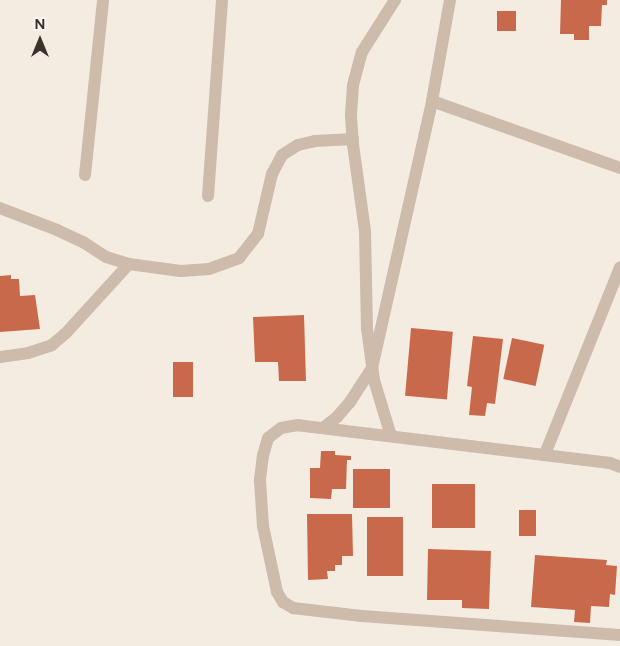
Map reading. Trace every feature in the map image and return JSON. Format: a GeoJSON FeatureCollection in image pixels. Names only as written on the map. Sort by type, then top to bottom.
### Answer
{"type":"FeatureCollection","features":[{"type":"Feature","properties":{"kind":"street"},"geometry":{"type":"LineString","coordinates":[[85,175],[103,0]]}},
{"type":"Feature","properties":{"kind":"street"},"geometry":{"type":"LineString","coordinates":[[208,196],[222,0]]}},
{"type":"Feature","properties":{"kind":"street"},"geometry":{"type":"LineString","coordinates":[[391,436],[372,368],[367,328],[365,231],[353,138],[352,84],[362,52],[395,0]]}},
{"type":"Feature","properties":{"kind":"street"},"geometry":{"type":"LineString","coordinates":[[323,428],[337,417],[350,402],[372,368],[432,101],[450,0]]}},
{"type":"Feature","properties":{"kind":"street"},"geometry":{"type":"LineString","coordinates":[[432,101],[620,168]]}},
{"type":"Feature","properties":{"kind":"street"},"geometry":{"type":"LineString","coordinates":[[0,208],[83,242],[106,257],[129,264],[181,271],[209,269],[239,258],[258,234],[272,174],[282,155],[298,145],[315,141],[353,138]]}},
{"type":"Feature","properties":{"kind":"street"},"geometry":{"type":"LineString","coordinates":[[0,357],[28,353],[52,345],[129,264]]}},
{"type":"Feature","properties":{"kind":"street"},"geometry":{"type":"LineString","coordinates":[[545,454],[620,267]]}},
{"type":"Feature","properties":{"kind":"street"},"geometry":{"type":"LineString","coordinates":[[620,466],[545,454],[298,425],[281,428],[268,438],[263,455],[260,481],[263,526],[277,592],[283,602],[293,608],[306,611],[620,634]]}},
{"type":"Feature","properties":{"kind":"building"},"geometry":{"type":"Polygon","coordinates":[[[561,0],[607,0],[607,5],[602,5],[601,26],[589,26],[589,40],[574,40],[574,34],[560,34],[561,0]]]}},
{"type":"Feature","properties":{"kind":"building"},"geometry":{"type":"Polygon","coordinates":[[[497,11],[516,11],[516,31],[497,31],[497,11]]]}},
{"type":"Feature","properties":{"kind":"building"},"geometry":{"type":"Polygon","coordinates":[[[11,275],[11,279],[19,279],[20,296],[35,295],[40,329],[0,332],[0,276],[11,275]]]}},
{"type":"Feature","properties":{"kind":"building"},"geometry":{"type":"Polygon","coordinates":[[[304,315],[306,381],[279,381],[278,362],[255,362],[253,317],[304,315]]]}},
{"type":"Feature","properties":{"kind":"building"},"geometry":{"type":"Polygon","coordinates":[[[411,328],[453,332],[447,399],[405,396],[411,328]]]}},
{"type":"Feature","properties":{"kind":"building"},"geometry":{"type":"Polygon","coordinates":[[[473,336],[503,339],[495,404],[487,403],[485,416],[469,415],[472,387],[467,386],[473,336]]]}},
{"type":"Feature","properties":{"kind":"building"},"geometry":{"type":"Polygon","coordinates":[[[512,338],[544,345],[536,386],[503,379],[512,338]]]}},
{"type":"Feature","properties":{"kind":"building"},"geometry":{"type":"Polygon","coordinates":[[[173,362],[193,362],[193,397],[173,397],[173,362]]]}},
{"type":"Feature","properties":{"kind":"building"},"geometry":{"type":"Polygon","coordinates":[[[321,451],[335,451],[335,455],[351,456],[351,460],[347,460],[346,489],[332,489],[331,499],[310,498],[310,468],[320,468],[321,451]]]}},
{"type":"Feature","properties":{"kind":"building"},"geometry":{"type":"Polygon","coordinates":[[[353,469],[390,469],[390,508],[353,508],[353,469]]]}},
{"type":"Feature","properties":{"kind":"building"},"geometry":{"type":"Polygon","coordinates":[[[432,484],[475,484],[475,528],[432,528],[432,484]]]}},
{"type":"Feature","properties":{"kind":"building"},"geometry":{"type":"Polygon","coordinates":[[[519,510],[536,510],[536,536],[519,536],[519,510]]]}},
{"type":"Feature","properties":{"kind":"building"},"geometry":{"type":"Polygon","coordinates":[[[307,514],[352,514],[353,556],[342,556],[342,565],[335,565],[335,571],[327,571],[328,579],[308,580],[307,514]]]}},
{"type":"Feature","properties":{"kind":"building"},"geometry":{"type":"Polygon","coordinates":[[[367,517],[403,517],[403,576],[367,576],[367,517]]]}},
{"type":"Feature","properties":{"kind":"building"},"geometry":{"type":"Polygon","coordinates":[[[428,549],[491,551],[489,609],[462,608],[462,600],[427,600],[428,549]]]}},
{"type":"Feature","properties":{"kind":"building"},"geometry":{"type":"Polygon","coordinates":[[[535,555],[607,560],[606,565],[617,566],[615,595],[610,594],[609,607],[591,606],[590,623],[574,622],[575,610],[531,607],[535,555]]]}}]}
